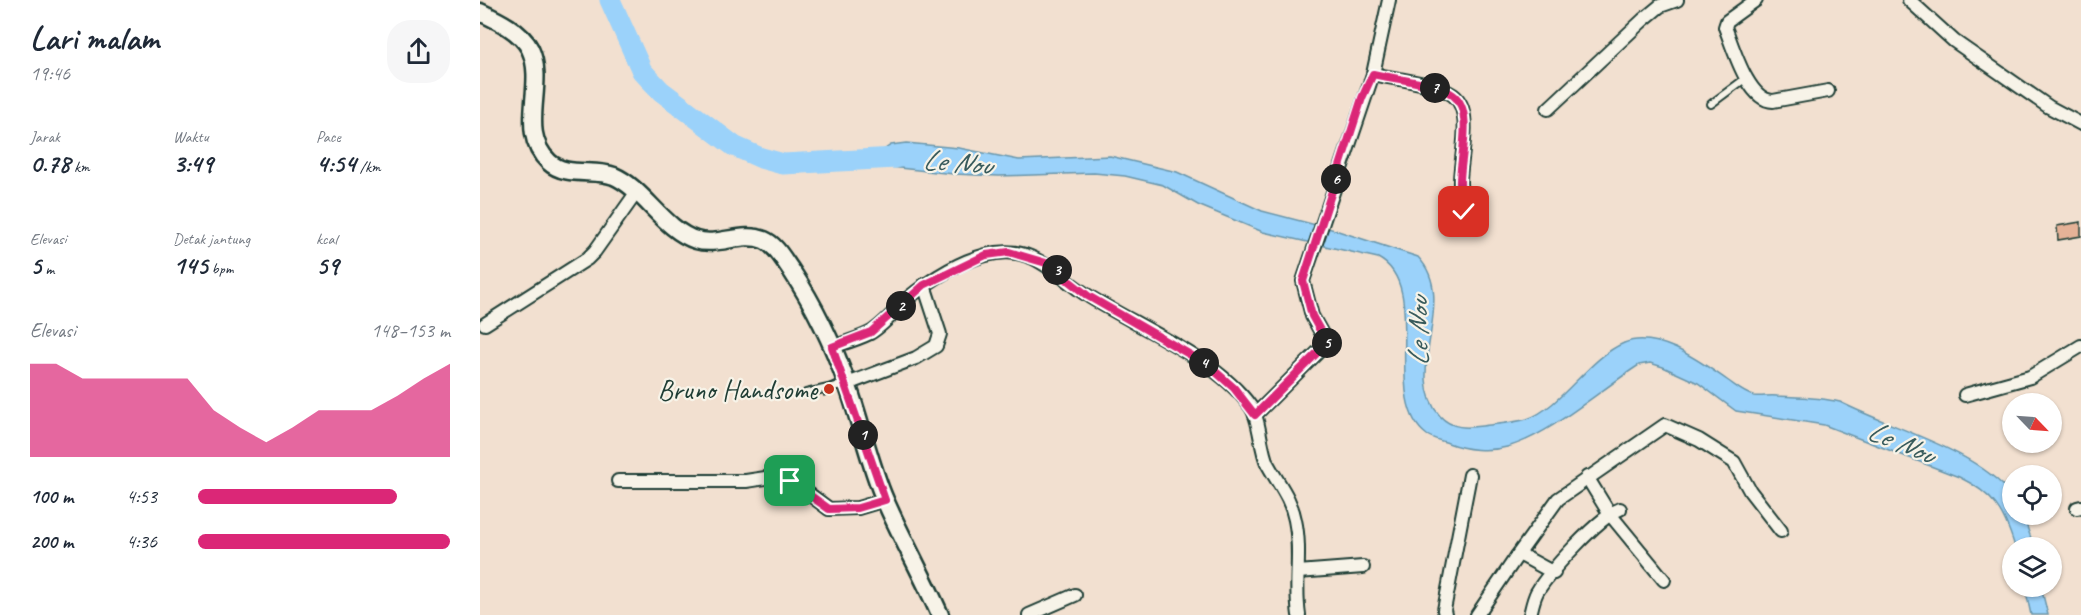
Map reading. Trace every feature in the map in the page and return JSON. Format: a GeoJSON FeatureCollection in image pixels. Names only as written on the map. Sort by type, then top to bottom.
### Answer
{"type":"FeatureCollection","features":[{"type":"Feature","properties":{"kind":"main road"},"geometry":{"type":"LineString","coordinates":[[480,12],[501,22],[530,48],[535,65],[533,133],[543,155],[556,168],[613,176],[684,234],[697,241],[746,237],[770,244],[807,294],[832,347],[847,384],[885,500],[940,615]]}},
{"type":"Feature","properties":{"kind":"street"},"geometry":{"type":"LineString","coordinates":[[1255,415],[1327,343],[1312,316],[1303,281],[1373,74],[1389,0]]}},
{"type":"Feature","properties":{"kind":"street"},"geometry":{"type":"LineString","coordinates":[[1548,109],[1643,20],[1660,6],[1677,0]]}},
{"type":"Feature","properties":{"kind":"street"},"geometry":{"type":"LineString","coordinates":[[1756,0],[1727,21],[1725,27],[1746,78],[1758,96],[1765,101],[1828,91]]}},
{"type":"Feature","properties":{"kind":"street"},"geometry":{"type":"LineString","coordinates":[[1909,0],[1954,40],[2049,107],[2081,124]]}},
{"type":"Feature","properties":{"kind":"street"},"geometry":{"type":"LineString","coordinates":[[1373,74],[1444,90],[1455,96],[1463,108],[1465,124],[1460,184],[1464,212]]}},
{"type":"Feature","properties":{"kind":"street"},"geometry":{"type":"LineString","coordinates":[[485,324],[587,259],[608,234],[636,193]]}},
{"type":"Feature","properties":{"kind":"street"},"geometry":{"type":"LineString","coordinates":[[832,347],[871,332],[924,285],[986,255],[1009,252],[1046,263],[1088,296],[1208,365],[1234,388],[1255,415],[1264,453],[1284,490],[1295,519],[1299,615]]}},
{"type":"Feature","properties":{"kind":"street"},"geometry":{"type":"LineString","coordinates":[[847,384],[916,358],[936,346],[940,334],[924,285]]}},
{"type":"Feature","properties":{"kind":"street"},"geometry":{"type":"LineString","coordinates":[[1965,394],[2030,377],[2058,363],[2081,346]]}},
{"type":"Feature","properties":{"kind":"street"},"geometry":{"type":"LineString","coordinates":[[1477,615],[1554,503],[1587,477],[1667,425],[1707,444],[1734,462],[1750,490],[1781,531]]}},
{"type":"Feature","properties":{"kind":"street"},"geometry":{"type":"LineString","coordinates":[[1445,615],[1444,610],[1470,475]]}},
{"type":"Feature","properties":{"kind":"street"},"geometry":{"type":"LineString","coordinates":[[618,481],[746,481],[778,476],[801,488],[829,509],[858,508],[885,500]]}},
{"type":"Feature","properties":{"kind":"street"},"geometry":{"type":"LineString","coordinates":[[1587,477],[1615,511],[1664,580]]}},
{"type":"Feature","properties":{"kind":"street"},"geometry":{"type":"LineString","coordinates":[[1530,615],[1538,591],[1615,511]]}},
{"type":"Feature","properties":{"kind":"street"},"geometry":{"type":"LineString","coordinates":[[1517,556],[1521,555],[1554,573]]}},
{"type":"Feature","properties":{"kind":"street"},"geometry":{"type":"LineString","coordinates":[[1298,572],[1363,567]]}},
{"type":"Feature","properties":{"kind":"street"},"geometry":{"type":"LineString","coordinates":[[1029,615],[1075,595]]}},
{"type":"Feature","properties":{"kind":"lane"},"geometry":{"type":"LineString","coordinates":[[1711,104],[1746,78]]}},
{"type":"Feature","properties":{"kind":"lane"},"geometry":{"type":"LineString","coordinates":[[806,393],[847,384]]}},
{"type":"Feature","properties":{"kind":"water"},"geometry":{"type":"Polygon","coordinates":[[[906,143],[959,148],[1019,160],[1110,156],[1177,172],[1262,211],[1335,230],[1418,257],[1429,275],[1434,294],[1426,379],[1430,398],[1440,416],[1455,425],[1476,427],[1527,419],[1552,404],[1611,350],[1624,343],[1650,340],[1678,349],[1750,395],[1840,402],[1955,452],[2002,485],[2002,514],[1981,490],[1959,477],[1824,425],[1736,411],[1698,383],[1650,363],[1639,365],[1540,433],[1507,447],[1485,450],[1470,449],[1435,439],[1427,435],[1413,418],[1407,397],[1405,317],[1402,293],[1394,272],[1378,258],[1263,232],[1198,205],[1163,185],[1125,176],[1094,173],[999,176],[954,174],[890,167],[870,159],[891,145],[906,143]]]}},
{"type":"Feature","properties":{"kind":"water"},"geometry":{"type":"Polygon","coordinates":[[[2008,525],[2026,525],[2031,537],[2012,537],[2008,525]]]}},
{"type":"Feature","properties":{"kind":"water"},"geometry":{"type":"Polygon","coordinates":[[[2027,597],[2044,597],[2048,615],[2031,615],[2027,597]]]}},
{"type":"Feature","properties":{"kind":"building"},"geometry":{"type":"Polygon","coordinates":[[[2081,222],[2081,236],[2058,240],[2057,226],[2081,222]]]}},
{"type":"Feature","properties":{"kind":"building","name":"Bruno Handsome"},"geometry":{"type":"Polygon","coordinates":[[[834,381],[836,391],[824,396],[822,387],[834,381]]]}},
{"type":"Feature","properties":{"kind":"waterway","name":"Le Nou"},"geometry":{"type":"LineString","coordinates":[[610,0],[642,71],[661,91],[734,146],[761,158],[783,164],[896,158]]}},
{"type":"Feature","properties":{"kind":"place","name":"Bruno Handsome"},"geometry":{"type":"Point","coordinates":[829,389]}},
{"type":"Feature","properties":{"kind":"route"},"geometry":{"type":"LineString","coordinates":[[790,481],[829,509],[838,511],[885,500],[847,384],[832,347],[871,332],[924,285],[986,255],[1009,252],[1046,263],[1088,296],[1208,365],[1234,388],[1252,408],[1255,415],[1327,343],[1325,334],[1312,316],[1303,281],[1362,98],[1373,74],[1444,90],[1455,96],[1463,108],[1465,124],[1460,184],[1464,212]]}}]}
